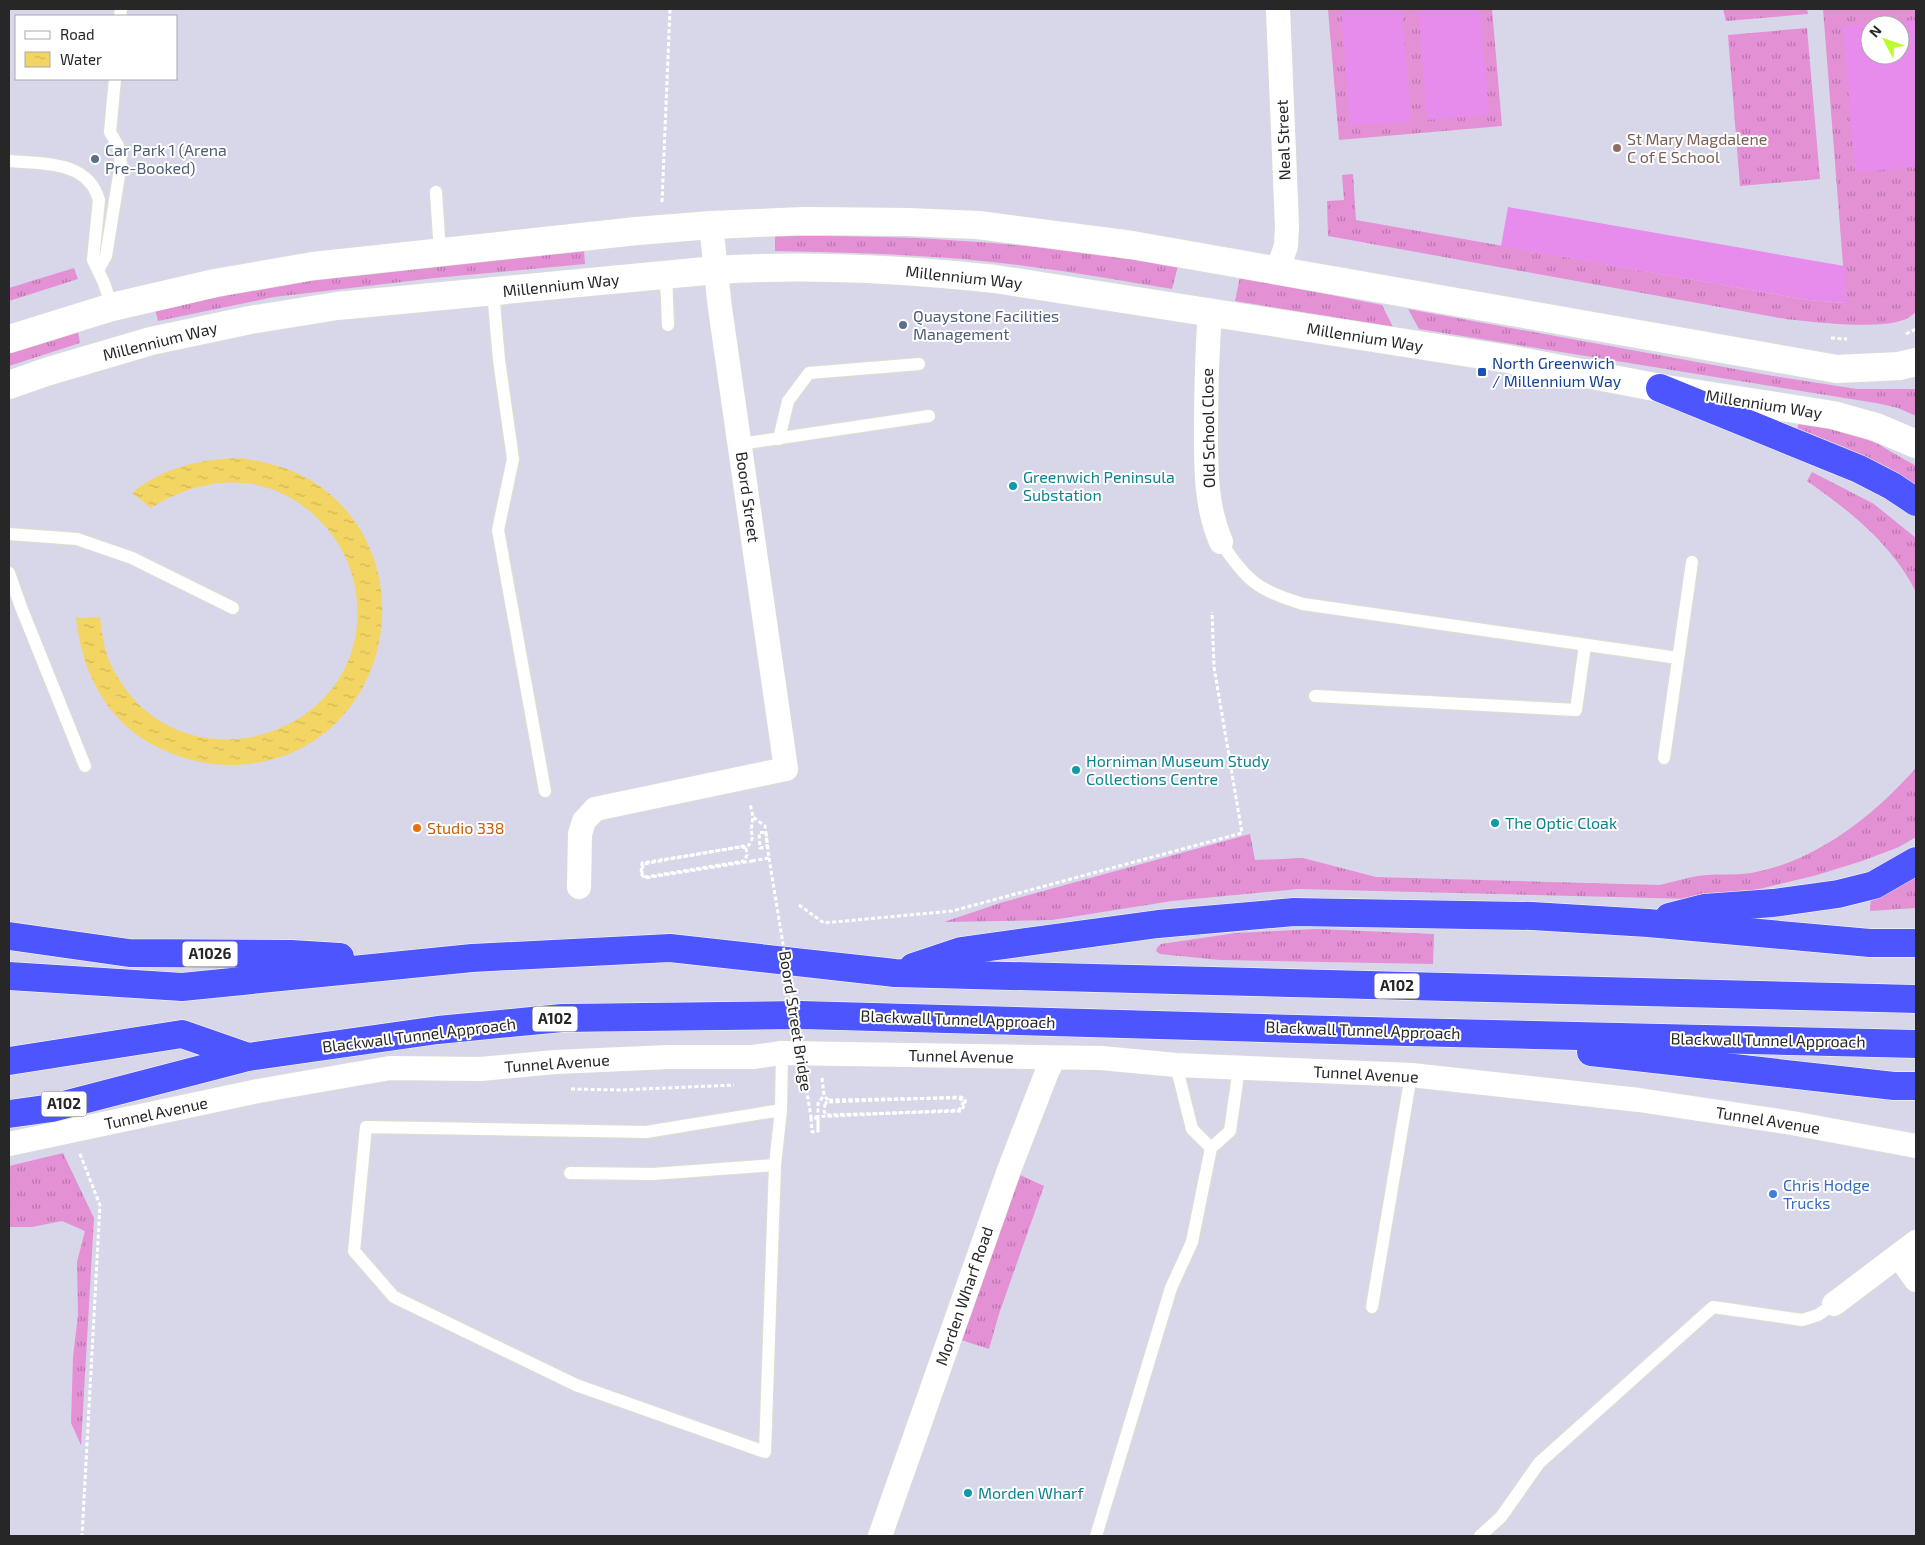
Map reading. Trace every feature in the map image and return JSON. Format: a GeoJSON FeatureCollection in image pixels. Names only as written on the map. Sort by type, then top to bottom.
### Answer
{"type":"FeatureCollection","features":[{"type":"Feature","properties":{"kind":"highway"},"geometry":{"type":"LineString","coordinates":[[1660,388],[1859,469],[1892,486],[1916,502]]}},
{"type":"Feature","properties":{"kind":"highway"},"geometry":{"type":"LineString","coordinates":[[1648,923],[1704,908],[1773,903],[1838,894],[1874,885],[1916,861]]}},
{"type":"Feature","properties":{"kind":"highway"},"geometry":{"type":"LineString","coordinates":[[896,973],[960,952],[1158,924],[1294,912],[1532,916],[1648,923],[1870,943],[1916,943]]}},
{"type":"Feature","properties":{"kind":"highway","name":"A1026"},"geometry":{"type":"LineString","coordinates":[[9,936],[129,953],[314,955],[412,962]]}},
{"type":"Feature","properties":{"kind":"highway","name":"A102"},"geometry":{"type":"LineString","coordinates":[[9,976],[182,987],[412,962],[670,948],[896,973],[1907,999]]}},
{"type":"Feature","properties":{"kind":"highway","name":"Blackwall Tunnel Approach"},"geometry":{"type":"LineString","coordinates":[[9,1114],[52,1108],[248,1057],[447,1029],[562,1018],[801,1015],[1906,1044]]}},
{"type":"Feature","properties":{"kind":"highway"},"geometry":{"type":"LineString","coordinates":[[1406,1032],[1894,1086],[1916,1086]]}},
{"type":"Feature","properties":{"kind":"highway"},"geometry":{"type":"LineString","coordinates":[[9,1061],[182,1034],[248,1057]]}},
{"type":"Feature","properties":{"kind":"street","name":"Neal Street"},"geometry":{"type":"LineString","coordinates":[[1278,9],[1287,226],[1286,246],[1278,270]]}},
{"type":"Feature","properties":{"kind":"street"},"geometry":{"type":"LineString","coordinates":[[9,339],[112,307],[215,283],[314,266],[637,231],[711,225],[805,221],[978,225],[1132,244],[1837,369],[1899,366],[1916,362]]}},
{"type":"Feature","properties":{"kind":"street","name":"Boord Street"},"geometry":{"type":"LineString","coordinates":[[711,225],[740,444],[788,775],[746,778]]}},
{"type":"Feature","properties":{"kind":"street","name":"Millennium Way"},"geometry":{"type":"LineString","coordinates":[[9,385],[151,341],[250,320],[337,306],[716,270],[776,266],[849,268],[929,272],[995,279],[1210,311],[1508,359],[1660,388],[1833,415],[1876,427],[1916,444]]}},
{"type":"Feature","properties":{"kind":"street"},"geometry":{"type":"LineString","coordinates":[[112,307],[122,350]]}},
{"type":"Feature","properties":{"kind":"street","name":"Old School Close"},"geometry":{"type":"LineString","coordinates":[[1210,311],[1206,376],[1206,479],[1210,507],[1221,542]]}},
{"type":"Feature","properties":{"kind":"street"},"geometry":{"type":"LineString","coordinates":[[580,887],[580,834],[584,821],[595,809],[746,778]]}},
{"type":"Feature","properties":{"kind":"street","name":"Tunnel Avenue"},"geometry":{"type":"LineString","coordinates":[[9,1144],[258,1092],[390,1068],[481,1069],[555,1062],[669,1057],[753,1057],[782,1053],[1101,1058],[1239,1068],[1411,1075],[1639,1100],[1916,1146]]}},
{"type":"Feature","properties":{"kind":"street","name":"Morden Wharf Road"},"geometry":{"type":"LineString","coordinates":[[880,1536],[1009,1170],[1054,1058]]}},
{"type":"Feature","properties":{"kind":"street"},"geometry":{"type":"LineString","coordinates":[[1834,1304],[1908,1249],[1916,1280]]}},
{"type":"Feature","properties":{"kind":"lane"},"geometry":{"type":"LineString","coordinates":[[98,270],[106,256],[121,163],[118,146],[110,132],[115,80]]}},
{"type":"Feature","properties":{"kind":"lane"},"geometry":{"type":"LineString","coordinates":[[9,161],[67,167],[78,172],[89,181],[97,192],[99,200],[92,260],[98,270],[112,307]]}},
{"type":"Feature","properties":{"kind":"lane"},"geometry":{"type":"LineString","coordinates":[[436,192],[440,253]]}},
{"type":"Feature","properties":{"kind":"lane"},"geometry":{"type":"LineString","coordinates":[[666,275],[668,325]]}},
{"type":"Feature","properties":{"kind":"lane"},"geometry":{"type":"LineString","coordinates":[[494,291],[499,360],[513,460],[498,530],[545,791]]}},
{"type":"Feature","properties":{"kind":"lane"},"geometry":{"type":"LineString","coordinates":[[778,439],[788,401],[809,373],[919,364]]}},
{"type":"Feature","properties":{"kind":"lane"},"geometry":{"type":"LineString","coordinates":[[740,444],[929,416]]}},
{"type":"Feature","properties":{"kind":"lane"},"geometry":{"type":"LineString","coordinates":[[9,534],[77,539],[132,558],[233,608]]}},
{"type":"Feature","properties":{"kind":"lane"},"geometry":{"type":"LineString","coordinates":[[1221,542],[1233,561],[1256,585],[1277,596],[1303,604],[1678,658]]}},
{"type":"Feature","properties":{"kind":"lane"},"geometry":{"type":"LineString","coordinates":[[1664,758],[1692,562]]}},
{"type":"Feature","properties":{"kind":"lane"},"geometry":{"type":"LineString","coordinates":[[9,573],[85,766]]}},
{"type":"Feature","properties":{"kind":"lane"},"geometry":{"type":"LineString","coordinates":[[1315,696],[1576,710],[1585,645]]}},
{"type":"Feature","properties":{"kind":"lane"},"geometry":{"type":"LineString","coordinates":[[781,1110],[646,1132],[366,1127],[354,1250],[394,1297],[402,1301],[576,1386],[765,1452],[775,1165],[781,1110],[782,1053]]}},
{"type":"Feature","properties":{"kind":"lane"},"geometry":{"type":"LineString","coordinates":[[1176,1064],[1192,1129],[1212,1148]]}},
{"type":"Feature","properties":{"kind":"lane"},"geometry":{"type":"LineString","coordinates":[[1096,1536],[1171,1288],[1192,1242],[1212,1148],[1230,1131],[1239,1068]]}},
{"type":"Feature","properties":{"kind":"lane"},"geometry":{"type":"LineString","coordinates":[[1372,1306],[1411,1075]]}},
{"type":"Feature","properties":{"kind":"lane"},"geometry":{"type":"LineString","coordinates":[[570,1173],[653,1174],[775,1165]]}},
{"type":"Feature","properties":{"kind":"lane"},"geometry":{"type":"LineString","coordinates":[[1480,1536],[1501,1517],[1539,1463],[1713,1307],[1802,1320],[1818,1315],[1834,1304]]}},
{"type":"Feature","properties":{"kind":"path"},"geometry":{"type":"LineString","coordinates":[[662,203],[670,9]]}},
{"type":"Feature","properties":{"kind":"path"},"geometry":{"type":"LineString","coordinates":[[799,905],[824,923],[952,911],[1242,833],[1214,667],[1212,612]]}},
{"type":"Feature","properties":{"kind":"path"},"geometry":{"type":"LineString","coordinates":[[746,778],[753,817],[751,831],[753,837],[748,845],[744,846],[735,848],[643,864],[642,874],[646,877],[744,861],[747,855],[746,848],[741,847],[642,863],[641,874],[645,878],[769,858]]}},
{"type":"Feature","properties":{"kind":"path","name":"Boord Street Bridge"},"geometry":{"type":"LineString","coordinates":[[753,817],[764,826],[765,830],[766,837],[767,845],[767,847],[760,848],[759,833],[766,832],[811,1118],[811,1132],[818,1132],[818,1118]]}},
{"type":"Feature","properties":{"kind":"path"},"geometry":{"type":"LineString","coordinates":[[811,1118],[818,1118],[818,1104],[824,1095],[822,1072]]}},
{"type":"Feature","properties":{"kind":"path","name":"Tunnel Avenue"},"geometry":{"type":"LineString","coordinates":[[562,1089],[621,1090],[740,1084]]}},
{"type":"Feature","properties":{"kind":"path","name":"Boord Street Bridge"},"geometry":{"type":"LineString","coordinates":[[811,1118],[821,1116],[851,1115],[880,1113],[959,1110],[964,1102],[959,1098],[829,1100],[825,1104],[824,1111],[826,1115],[874,1114],[961,1111],[965,1104],[964,1100],[961,1097],[955,1097],[834,1101],[828,1102],[824,1095]]}},
{"type":"Feature","properties":{"kind":"path"},"geometry":{"type":"LineString","coordinates":[[78,1151],[100,1205],[82,1536]]}},
{"type":"Feature","properties":{"kind":"green space"},"geometry":{"type":"Polygon","coordinates":[[[1328,9],[1492,9],[1502,126],[1339,140],[1328,9]]]}},
{"type":"Feature","properties":{"kind":"green space"},"geometry":{"type":"Polygon","coordinates":[[[1723,9],[1807,9],[1808,14],[1726,21],[1723,9]]]}},
{"type":"Feature","properties":{"kind":"green space"},"geometry":{"type":"Polygon","coordinates":[[[1823,9],[1916,9],[1916,312],[1905,319],[1892,323],[1862,325],[1786,319],[1328,236],[1327,201],[1344,200],[1342,175],[1353,174],[1356,220],[1808,300],[1846,303],[1823,9]]]}},
{"type":"Feature","properties":{"kind":"green space"},"geometry":{"type":"Polygon","coordinates":[[[1807,28],[1820,179],[1740,186],[1728,35],[1807,28]]]}},
{"type":"Feature","properties":{"kind":"green space"},"geometry":{"type":"Polygon","coordinates":[[[775,236],[939,239],[1070,251],[1178,266],[1172,289],[1041,268],[962,259],[868,253],[775,251],[775,236]]]}},
{"type":"Feature","properties":{"kind":"green space"},"geometry":{"type":"Polygon","coordinates":[[[584,250],[585,264],[435,278],[274,297],[158,321],[155,309],[270,286],[380,271],[584,250]]]}},
{"type":"Feature","properties":{"kind":"green space"},"geometry":{"type":"Polygon","coordinates":[[[74,268],[78,279],[9,301],[9,288],[74,268]]]}},
{"type":"Feature","properties":{"kind":"green space"},"geometry":{"type":"Polygon","coordinates":[[[1240,277],[1382,305],[1393,327],[1235,301],[1240,277]]]}},
{"type":"Feature","properties":{"kind":"green space"},"geometry":{"type":"Polygon","coordinates":[[[1408,309],[1773,376],[1857,389],[1916,389],[1916,416],[1898,408],[1876,403],[1419,329],[1408,309]]]}},
{"type":"Feature","properties":{"kind":"green space"},"geometry":{"type":"Polygon","coordinates":[[[78,331],[80,343],[9,366],[9,352],[78,331]]]}},
{"type":"Feature","properties":{"kind":"green space"},"geometry":{"type":"Polygon","coordinates":[[[1800,419],[1844,431],[1876,443],[1916,466],[1916,487],[1850,450],[1797,430],[1800,419]]]}},
{"type":"Feature","properties":{"kind":"green space"},"geometry":{"type":"Polygon","coordinates":[[[1812,472],[1874,504],[1916,538],[1916,592],[1895,559],[1869,530],[1839,504],[1807,481],[1812,472]]]}},
{"type":"Feature","properties":{"kind":"green space"},"geometry":{"type":"Polygon","coordinates":[[[1916,768],[1916,837],[1899,847],[1862,861],[1817,875],[1726,897],[1692,899],[1298,889],[1172,901],[1052,920],[944,922],[1000,903],[1250,834],[1255,860],[1303,858],[1376,877],[1660,885],[1704,875],[1751,873],[1775,867],[1798,858],[1842,834],[1862,820],[1916,768]]]}},
{"type":"Feature","properties":{"kind":"green space"},"geometry":{"type":"Polygon","coordinates":[[[1916,870],[1916,908],[1870,911],[1871,895],[1916,870]]]}},
{"type":"Feature","properties":{"kind":"green space"},"geometry":{"type":"Polygon","coordinates":[[[1317,929],[1434,934],[1433,964],[1220,960],[1160,954],[1156,951],[1161,944],[1236,933],[1317,929]]]}},
{"type":"Feature","properties":{"kind":"green space"},"geometry":{"type":"Polygon","coordinates":[[[63,1153],[94,1218],[81,1445],[71,1423],[73,1357],[78,1315],[77,1262],[85,1231],[62,1221],[32,1227],[9,1227],[9,1166],[63,1153]]]}},
{"type":"Feature","properties":{"kind":"green space"},"geometry":{"type":"Polygon","coordinates":[[[1018,1174],[1044,1186],[999,1314],[989,1349],[961,1340],[1018,1174]]]}},
{"type":"Feature","properties":{"kind":"shaded area"},"geometry":{"type":"Polygon","coordinates":[[[1341,9],[1402,9],[1411,121],[1350,126],[1341,9]]]}},
{"type":"Feature","properties":{"kind":"shaded area"},"geometry":{"type":"Polygon","coordinates":[[[1418,9],[1480,9],[1489,115],[1427,120],[1418,9]]]}},
{"type":"Feature","properties":{"kind":"shaded area"},"geometry":{"type":"Polygon","coordinates":[[[1910,20],[1916,20],[1916,167],[1855,172],[1843,26],[1860,25],[1860,65],[1910,65],[1910,20]]]}},
{"type":"Feature","properties":{"kind":"shaded area"},"geometry":{"type":"Polygon","coordinates":[[[1508,207],[1844,266],[1847,303],[1808,300],[1501,246],[1508,207]]]}},
{"type":"Feature","properties":{"kind":"water"},"geometry":{"type":"Polygon","coordinates":[[[241,458],[278,466],[304,476],[348,512],[371,550],[381,593],[380,636],[367,678],[344,715],[310,743],[266,761],[225,765],[198,762],[172,754],[141,737],[125,725],[111,710],[91,677],[84,658],[76,618],[100,617],[105,647],[111,665],[141,707],[180,731],[224,739],[268,733],[307,713],[337,681],[355,639],[355,587],[347,560],[333,536],[314,515],[291,498],[274,490],[256,485],[220,483],[202,486],[184,491],[151,508],[132,493],[157,477],[183,466],[211,460],[241,458]]]}},
{"type":"Feature","properties":{"kind":"place","name":"St Mary Magdalene C of E School"},"geometry":{"type":"Point","coordinates":[1617,148]}},
{"type":"Feature","properties":{"kind":"place","name":"Car Park 1 (Arena Pre-Booked)"},"geometry":{"type":"Point","coordinates":[95,159]}},
{"type":"Feature","properties":{"kind":"place","name":"Quaystone Facilities Management"},"geometry":{"type":"Point","coordinates":[903,325]}},
{"type":"Feature","properties":{"kind":"place","name":"North Greenwich / Millennium Way"},"geometry":{"type":"Point","coordinates":[1482,372]}},
{"type":"Feature","properties":{"kind":"place","name":"Greenwich Peninsula Substation"},"geometry":{"type":"Point","coordinates":[1013,486]}},
{"type":"Feature","properties":{"kind":"place","name":"Horniman Museum Study Collections Centre"},"geometry":{"type":"Point","coordinates":[1076,770]}},
{"type":"Feature","properties":{"kind":"place","name":"The Optic Cloak"},"geometry":{"type":"Point","coordinates":[1495,823]}},
{"type":"Feature","properties":{"kind":"place","name":"Studio 338"},"geometry":{"type":"Point","coordinates":[417,828]}},
{"type":"Feature","properties":{"kind":"place","name":"Chris Hodge Trucks"},"geometry":{"type":"Point","coordinates":[1773,1194]}},
{"type":"Feature","properties":{"kind":"place","name":"Morden Wharf"},"geometry":{"type":"Point","coordinates":[968,1493]}}]}
